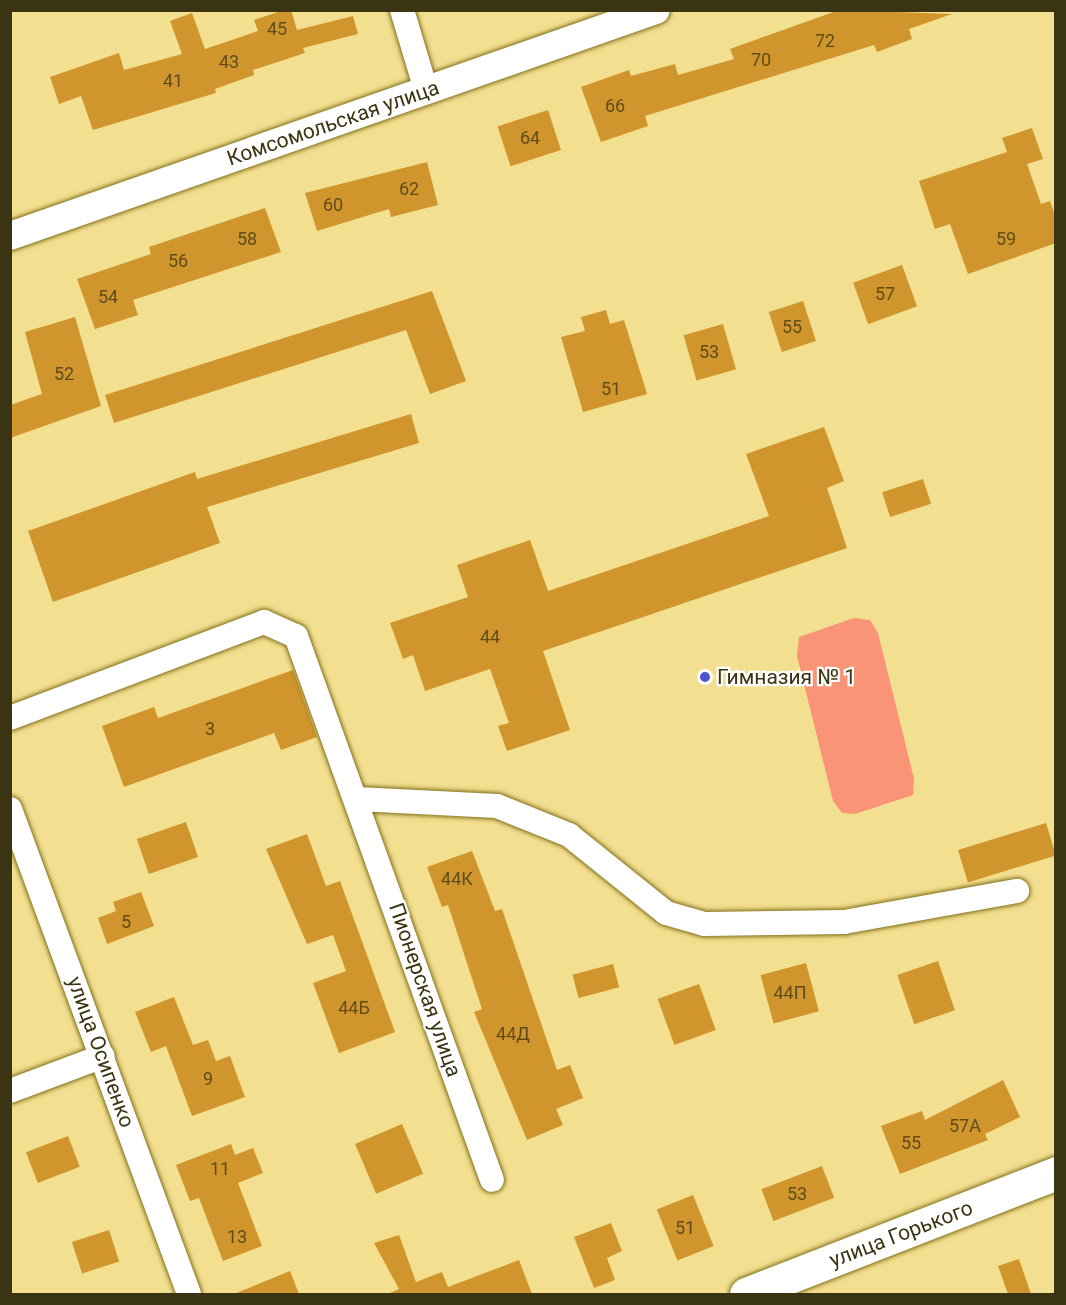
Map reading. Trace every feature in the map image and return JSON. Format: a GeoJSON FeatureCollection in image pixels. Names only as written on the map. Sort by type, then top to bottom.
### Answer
{"type":"FeatureCollection","features":[{"type":"Feature","properties":{"kind":"main road","name":"улица Горького"},"geometry":{"type":"LineString","coordinates":[[766,1291],[1056,1173]]}},
{"type":"Feature","properties":{"kind":"street"},"geometry":{"type":"LineString","coordinates":[[402,10],[426,90]]}},
{"type":"Feature","properties":{"kind":"street","name":"Комсомольская улица"},"geometry":{"type":"LineString","coordinates":[[10,236],[656,10]]}},
{"type":"Feature","properties":{"kind":"street","name":"Пионерская улица"},"geometry":{"type":"LineString","coordinates":[[10,718],[264,622],[297,636],[492,1180]]}},
{"type":"Feature","properties":{"kind":"street"},"geometry":{"type":"LineString","coordinates":[[357,799],[497,806],[569,835],[666,913],[704,924],[844,922],[1017,891]]}},
{"type":"Feature","properties":{"kind":"street","name":"улица Осипенко"},"geometry":{"type":"LineString","coordinates":[[10,809],[189,1294]]}},
{"type":"Feature","properties":{"kind":"street"},"geometry":{"type":"LineString","coordinates":[[10,1091],[103,1056]]}},
{"type":"Feature","properties":{"kind":"shaded area"},"geometry":{"type":"Polygon","coordinates":[[[854,618],[870,620],[878,633],[914,779],[913,795],[855,814],[842,813],[833,801],[797,656],[799,637],[854,618]]]}},
{"type":"Feature","properties":{"kind":"building"},"geometry":{"type":"Polygon","coordinates":[[[284,10],[291,10],[297,30],[353,16],[358,34],[303,48],[305,53],[253,70],[254,75],[215,89],[216,93],[93,130],[81,96],[59,104],[50,77],[119,53],[124,70],[182,54],[170,21],[192,13],[205,49],[258,31],[254,20],[284,10]]]}},
{"type":"Feature","properties":{"kind":"building"},"geometry":{"type":"Polygon","coordinates":[[[839,10],[952,14],[909,29],[912,39],[877,52],[874,45],[645,116],[648,126],[601,142],[581,87],[629,70],[631,76],[675,64],[678,75],[734,59],[730,49],[839,10]]]}},
{"type":"Feature","properties":{"kind":"building"},"geometry":{"type":"Polygon","coordinates":[[[548,110],[561,150],[511,166],[498,126],[548,110]]]}},
{"type":"Feature","properties":{"kind":"building"},"geometry":{"type":"Polygon","coordinates":[[[1032,128],[1043,159],[1027,164],[1041,204],[1050,201],[1056,218],[1056,243],[968,274],[950,224],[935,229],[919,181],[1007,152],[1002,138],[1032,128]]]}},
{"type":"Feature","properties":{"kind":"building"},"geometry":{"type":"Polygon","coordinates":[[[427,162],[438,205],[391,217],[389,209],[317,231],[305,193],[427,162]]]}},
{"type":"Feature","properties":{"kind":"building"},"geometry":{"type":"Polygon","coordinates":[[[265,208],[281,252],[133,300],[138,315],[95,329],[77,279],[151,254],[149,247],[265,208]]]}},
{"type":"Feature","properties":{"kind":"building"},"geometry":{"type":"Polygon","coordinates":[[[902,265],[917,306],[868,324],[853,283],[902,265]]]}},
{"type":"Feature","properties":{"kind":"building"},"geometry":{"type":"Polygon","coordinates":[[[432,291],[466,381],[430,394],[406,330],[114,423],[105,395],[432,291]]]}},
{"type":"Feature","properties":{"kind":"building"},"geometry":{"type":"Polygon","coordinates":[[[803,301],[816,341],[782,352],[769,312],[803,301]]]}},
{"type":"Feature","properties":{"kind":"building"},"geometry":{"type":"Polygon","coordinates":[[[606,310],[610,324],[624,320],[647,394],[583,412],[561,337],[585,331],[581,317],[606,310]]]}},
{"type":"Feature","properties":{"kind":"building"},"geometry":{"type":"Polygon","coordinates":[[[75,317],[101,406],[10,438],[10,405],[42,394],[25,332],[75,317]]]}},
{"type":"Feature","properties":{"kind":"building"},"geometry":{"type":"Polygon","coordinates":[[[723,324],[736,369],[697,380],[684,335],[723,324]]]}},
{"type":"Feature","properties":{"kind":"building"},"geometry":{"type":"Polygon","coordinates":[[[411,414],[419,443],[207,507],[220,543],[53,602],[28,531],[195,472],[197,479],[411,414]]]}},
{"type":"Feature","properties":{"kind":"building"},"geometry":{"type":"Polygon","coordinates":[[[824,427],[844,481],[827,488],[847,548],[543,651],[570,730],[507,751],[498,726],[509,723],[490,669],[425,691],[413,655],[403,659],[390,623],[468,597],[457,565],[530,540],[548,591],[769,516],[746,454],[824,427]]]}},
{"type":"Feature","properties":{"kind":"building"},"geometry":{"type":"Polygon","coordinates":[[[923,479],[931,504],[890,517],[882,492],[923,479]]]}},
{"type":"Feature","properties":{"kind":"building"},"geometry":{"type":"Polygon","coordinates":[[[293,670],[317,737],[281,750],[274,733],[124,787],[102,726],[154,707],[158,718],[293,670]]]}},
{"type":"Feature","properties":{"kind":"building"},"geometry":{"type":"Polygon","coordinates":[[[186,822],[198,857],[149,874],[137,839],[186,822]]]}},
{"type":"Feature","properties":{"kind":"building"},"geometry":{"type":"Polygon","coordinates":[[[1046,823],[1056,856],[968,882],[958,850],[1046,823]]]}},
{"type":"Feature","properties":{"kind":"building"},"geometry":{"type":"Polygon","coordinates":[[[307,834],[326,886],[340,881],[395,1032],[339,1053],[313,983],[346,971],[333,935],[307,944],[266,849],[307,834]]]}},
{"type":"Feature","properties":{"kind":"building"},"geometry":{"type":"Polygon","coordinates":[[[472,851],[495,911],[502,909],[557,1070],[570,1065],[583,1098],[556,1109],[563,1125],[527,1140],[474,1012],[482,1009],[448,905],[442,907],[427,867],[472,851]]]}},
{"type":"Feature","properties":{"kind":"building"},"geometry":{"type":"Polygon","coordinates":[[[141,892],[154,926],[107,944],[98,918],[116,911],[113,902],[141,892]]]}},
{"type":"Feature","properties":{"kind":"building"},"geometry":{"type":"Polygon","coordinates":[[[938,961],[955,1010],[914,1024],[897,975],[938,961]]]}},
{"type":"Feature","properties":{"kind":"building"},"geometry":{"type":"Polygon","coordinates":[[[806,963],[819,1011],[774,1023],[761,975],[806,963]]]}},
{"type":"Feature","properties":{"kind":"building"},"geometry":{"type":"Polygon","coordinates":[[[613,964],[619,987],[579,998],[572,975],[613,964]]]}},
{"type":"Feature","properties":{"kind":"building"},"geometry":{"type":"Polygon","coordinates":[[[699,984],[716,1030],[674,1045],[658,999],[699,984]]]}},
{"type":"Feature","properties":{"kind":"building"},"geometry":{"type":"Polygon","coordinates":[[[174,997],[193,1045],[208,1040],[216,1061],[230,1056],[245,1097],[192,1116],[166,1046],[151,1052],[135,1012],[174,997]]]}},
{"type":"Feature","properties":{"kind":"building"},"geometry":{"type":"Polygon","coordinates":[[[1003,1080],[1020,1117],[985,1134],[988,1140],[900,1174],[881,1126],[922,1111],[925,1120],[1003,1080]]]}},
{"type":"Feature","properties":{"kind":"building"},"geometry":{"type":"Polygon","coordinates":[[[402,1124],[423,1174],[376,1194],[355,1144],[402,1124]]]}},
{"type":"Feature","properties":{"kind":"building"},"geometry":{"type":"Polygon","coordinates":[[[68,1136],[80,1167],[38,1183],[26,1152],[68,1136]]]}},
{"type":"Feature","properties":{"kind":"building"},"geometry":{"type":"Polygon","coordinates":[[[231,1144],[235,1155],[253,1148],[263,1173],[238,1183],[262,1246],[223,1261],[199,1198],[190,1201],[176,1165],[231,1144]]]}},
{"type":"Feature","properties":{"kind":"building"},"geometry":{"type":"Polygon","coordinates":[[[822,1166],[834,1198],[774,1221],[761,1189],[822,1166]]]}},
{"type":"Feature","properties":{"kind":"building"},"geometry":{"type":"Polygon","coordinates":[[[693,1195],[714,1246],[677,1261],[657,1210],[693,1195]]]}},
{"type":"Feature","properties":{"kind":"building"},"geometry":{"type":"Polygon","coordinates":[[[611,1223],[622,1251],[607,1258],[615,1280],[594,1288],[574,1237],[611,1223]]]}},
{"type":"Feature","properties":{"kind":"building"},"geometry":{"type":"Polygon","coordinates":[[[109,1230],[119,1261],[82,1273],[72,1242],[109,1230]]]}},
{"type":"Feature","properties":{"kind":"building"},"geometry":{"type":"Polygon","coordinates":[[[399,1235],[416,1282],[442,1272],[448,1287],[519,1260],[532,1294],[388,1294],[399,1289],[374,1243],[399,1235]]]}},
{"type":"Feature","properties":{"kind":"building"},"geometry":{"type":"Polygon","coordinates":[[[1019,1259],[1031,1294],[1008,1294],[998,1266],[1019,1259]]]}},
{"type":"Feature","properties":{"kind":"building"},"geometry":{"type":"Polygon","coordinates":[[[290,1271],[299,1294],[234,1294],[290,1271]]]}},
{"type":"Feature","properties":{"kind":"place","name":"Гимназия № 1"},"geometry":{"type":"Point","coordinates":[705,677]}}]}
